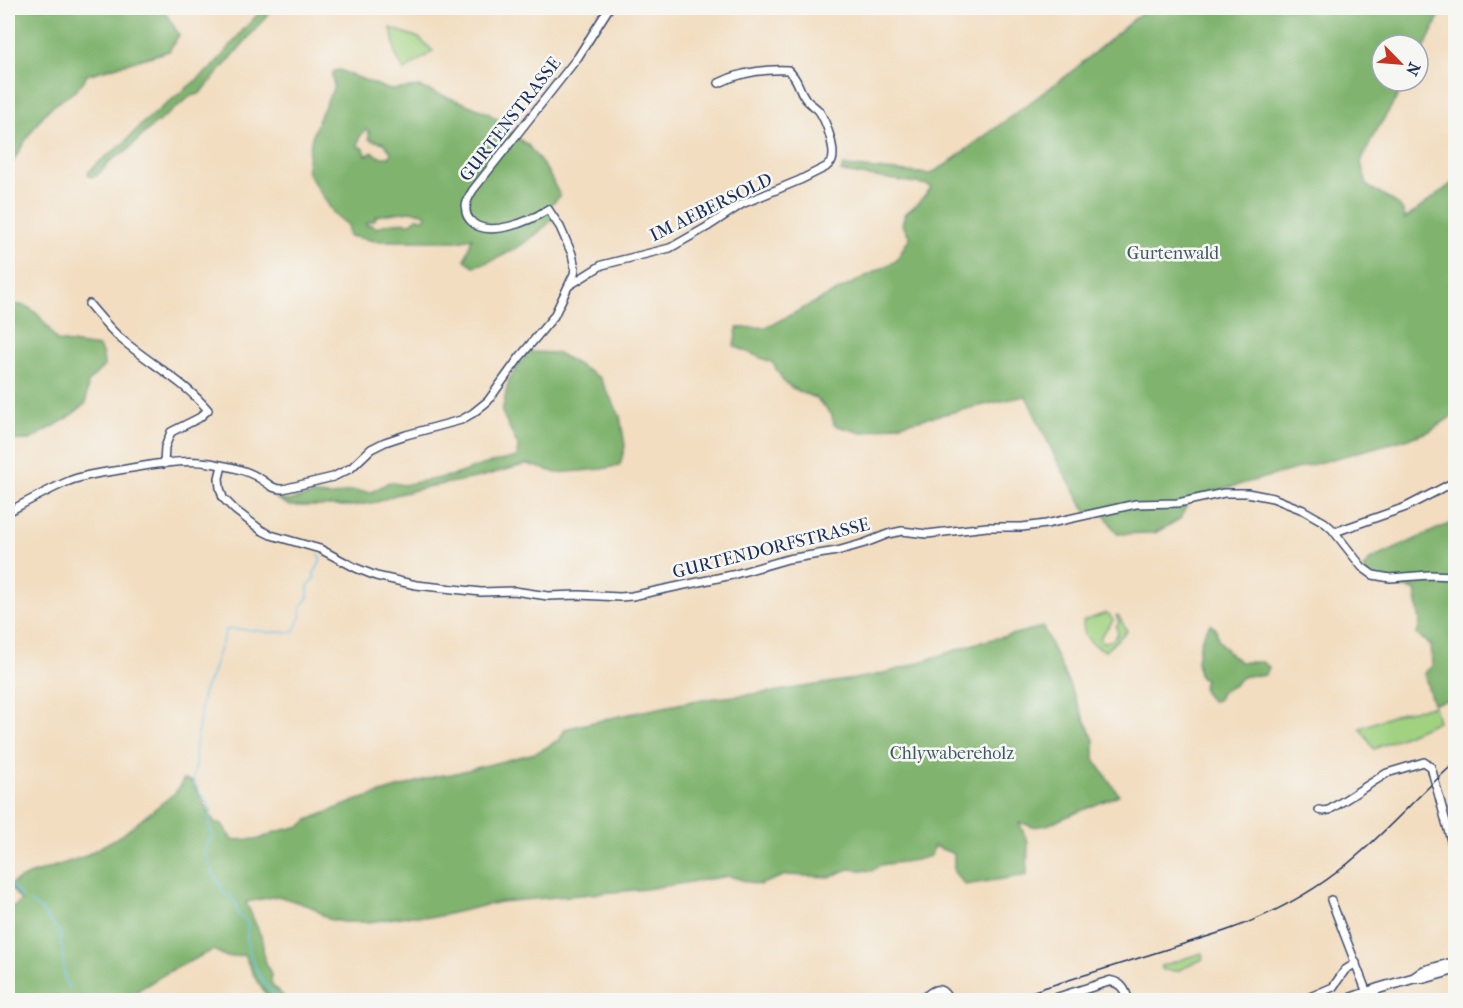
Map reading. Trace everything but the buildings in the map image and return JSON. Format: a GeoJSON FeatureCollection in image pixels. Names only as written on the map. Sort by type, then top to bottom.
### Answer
{"type":"FeatureCollection","features":[{"type":"Feature","properties":{"kind":"main road"},"geometry":{"type":"LineString","coordinates":[[1346,1000],[1455,962]]}},
{"type":"Feature","properties":{"kind":"main road"},"geometry":{"type":"LineString","coordinates":[[1414,978],[1425,978],[1455,969]]}},
{"type":"Feature","properties":{"kind":"street","name":"GURTENSTRASSE"},"geometry":{"type":"LineString","coordinates":[[8,512],[70,481],[92,474],[148,465],[195,462],[222,466],[256,476],[277,490],[283,489],[333,477],[351,468],[371,449],[385,442],[467,417],[488,401],[519,358],[554,316],[574,274],[574,261],[560,227],[548,209],[534,218],[507,227],[482,228],[473,224],[467,216],[466,207],[469,196],[564,74],[609,8]]}},
{"type":"Feature","properties":{"kind":"street","name":"IM AEBERSOLD"},"geometry":{"type":"LineString","coordinates":[[570,285],[602,265],[670,248],[742,204],[800,180],[826,167],[832,161],[833,150],[824,120],[818,110],[805,98],[796,77],[788,70],[749,72],[732,76],[719,83]]}},
{"type":"Feature","properties":{"kind":"street"},"geometry":{"type":"LineString","coordinates":[[89,304],[120,338],[176,380],[208,410],[199,418],[171,432],[165,450],[164,464]]}},
{"type":"Feature","properties":{"kind":"street","name":"GURTENDORFSTRASSE"},"geometry":{"type":"LineString","coordinates":[[222,466],[219,478],[223,498],[235,510],[271,535],[320,549],[376,576],[425,586],[481,592],[514,591],[548,596],[632,596],[732,575],[788,559],[837,551],[902,531],[927,534],[987,527],[1022,527],[1046,524],[1136,504],[1178,503],[1224,493],[1247,493],[1273,498],[1303,510],[1324,522],[1335,532],[1362,567],[1373,575],[1390,578],[1455,576]]}},
{"type":"Feature","properties":{"kind":"street"},"geometry":{"type":"LineString","coordinates":[[1335,532],[1406,507],[1455,481]]}},
{"type":"Feature","properties":{"kind":"street"},"geometry":{"type":"LineString","coordinates":[[1319,810],[1329,810],[1387,773],[1424,762],[1431,767],[1455,859]]}},
{"type":"Feature","properties":{"kind":"street"},"geometry":{"type":"LineString","coordinates":[[1331,900],[1367,993]]}},
{"type":"Feature","properties":{"kind":"street"},"geometry":{"type":"LineString","coordinates":[[1303,1000],[1333,987],[1345,970],[1356,963]]}},
{"type":"Feature","properties":{"kind":"street"},"geometry":{"type":"LineString","coordinates":[[1050,1000],[1110,981],[1121,985],[1128,1000]]}},
{"type":"Feature","properties":{"kind":"street"},"geometry":{"type":"LineString","coordinates":[[927,995],[935,989],[940,990],[946,995],[946,1000]]}},
{"type":"Feature","properties":{"kind":"green space"},"geometry":{"type":"Polygon","coordinates":[[[8,8],[170,8],[165,12],[179,35],[169,51],[87,75],[78,88],[46,112],[8,171],[8,8]]]}},
{"type":"Feature","properties":{"kind":"green space"},"geometry":{"type":"Polygon","coordinates":[[[267,8],[271,9],[266,17],[199,94],[191,96],[149,129],[126,152],[114,158],[96,176],[88,175],[99,162],[124,143],[144,122],[214,66],[244,29],[267,8]]]}},
{"type":"Feature","properties":{"kind":"green space","name":"Gurtenwald"},"geometry":{"type":"Polygon","coordinates":[[[1147,8],[1441,8],[1430,36],[1430,33],[1370,33],[1370,93],[1400,93],[1375,133],[1361,162],[1367,186],[1401,208],[1405,219],[1455,181],[1455,414],[1430,431],[1413,437],[1190,498],[1180,519],[1155,533],[1117,534],[1102,510],[1087,513],[1057,461],[1026,396],[862,433],[834,425],[832,415],[816,398],[795,390],[783,381],[773,363],[734,346],[737,328],[767,327],[896,261],[910,237],[902,224],[905,214],[931,188],[928,185],[841,172],[843,166],[930,174],[1070,73],[1147,8]]]}},
{"type":"Feature","properties":{"kind":"green space"},"geometry":{"type":"Polygon","coordinates":[[[391,28],[419,38],[433,51],[404,71],[396,55],[391,28]]]}},
{"type":"Feature","properties":{"kind":"green space"},"geometry":{"type":"Polygon","coordinates":[[[339,70],[390,90],[419,87],[488,113],[528,145],[548,172],[560,196],[547,208],[554,218],[517,248],[496,259],[474,266],[465,260],[472,238],[458,241],[375,241],[350,236],[348,225],[335,215],[307,170],[312,137],[334,87],[332,75],[334,71],[339,70]],[[365,130],[359,138],[358,146],[364,149],[366,155],[372,152],[380,157],[390,157],[391,151],[384,143],[369,139],[369,131],[365,130]],[[409,211],[376,216],[375,220],[366,225],[373,225],[376,228],[393,223],[411,223],[417,218],[424,219],[426,216],[424,213],[409,211]]]}},
{"type":"Feature","properties":{"kind":"green space"},"geometry":{"type":"Polygon","coordinates":[[[8,303],[31,309],[44,322],[57,341],[99,347],[103,355],[104,366],[88,382],[86,403],[68,418],[30,440],[11,440],[8,459],[8,303]]]}},
{"type":"Feature","properties":{"kind":"green space"},"geometry":{"type":"Polygon","coordinates":[[[528,352],[558,353],[600,378],[620,416],[625,446],[620,465],[557,473],[527,464],[480,477],[395,495],[377,502],[352,506],[290,506],[275,498],[288,501],[312,495],[333,496],[350,491],[372,492],[389,482],[403,485],[455,475],[482,465],[517,457],[518,446],[502,412],[509,379],[528,352]]]}},
{"type":"Feature","properties":{"kind":"green space"},"geometry":{"type":"Polygon","coordinates":[[[1455,522],[1456,687],[1453,699],[1433,704],[1424,674],[1432,666],[1431,645],[1417,635],[1420,622],[1415,590],[1373,582],[1363,568],[1371,559],[1455,522]]]}},
{"type":"Feature","properties":{"kind":"green space"},"geometry":{"type":"Polygon","coordinates":[[[1106,613],[1113,621],[1103,633],[1100,639],[1102,642],[1112,640],[1117,635],[1116,627],[1119,622],[1116,616],[1118,615],[1127,631],[1105,651],[1084,635],[1083,621],[1106,613]]]}},
{"type":"Feature","properties":{"kind":"green space"},"geometry":{"type":"Polygon","coordinates":[[[1210,624],[1216,629],[1218,639],[1229,653],[1240,662],[1262,662],[1269,667],[1266,674],[1261,676],[1242,677],[1233,686],[1221,692],[1218,700],[1212,701],[1204,691],[1205,679],[1199,676],[1197,660],[1202,638],[1210,624]]]}},
{"type":"Feature","properties":{"kind":"green space","name":"Chlywabereholz"},"geometry":{"type":"Polygon","coordinates":[[[1043,627],[1094,740],[1094,759],[1119,795],[1047,825],[1033,827],[1019,822],[1028,843],[1027,875],[965,885],[954,872],[954,854],[934,846],[931,856],[880,865],[872,871],[849,869],[830,877],[786,875],[759,885],[729,876],[646,889],[500,902],[435,917],[408,916],[369,922],[343,922],[328,919],[312,907],[278,896],[246,902],[263,941],[263,955],[273,986],[287,1000],[270,1000],[244,955],[227,957],[213,950],[168,972],[135,992],[115,1000],[8,1000],[8,905],[14,907],[21,901],[9,885],[26,876],[83,857],[122,835],[176,792],[184,779],[192,782],[215,823],[222,824],[232,840],[260,839],[275,832],[301,826],[308,820],[355,801],[436,776],[535,753],[560,739],[565,729],[698,700],[772,692],[872,676],[977,643],[1043,627]]]}},
{"type":"Feature","properties":{"kind":"green space"},"geometry":{"type":"Polygon","coordinates":[[[1434,706],[1438,721],[1374,749],[1360,728],[1402,712],[1434,706]]]}},
{"type":"Feature","properties":{"kind":"green space"},"geometry":{"type":"Polygon","coordinates":[[[1202,953],[1203,959],[1177,971],[1163,970],[1161,966],[1202,953]]]}},
{"type":"Feature","properties":{"kind":"waterway"},"geometry":{"type":"LineString","coordinates":[[278,1000],[267,987],[251,958],[247,942],[247,923],[237,912],[235,901],[223,892],[205,853],[213,836],[209,824],[211,808],[193,779],[195,754],[203,693],[226,630],[294,632],[301,617],[301,607],[308,597],[308,586],[314,579],[314,573],[320,563],[318,554]]}},
{"type":"Feature","properties":{"kind":"waterway"},"geometry":{"type":"LineString","coordinates":[[8,881],[21,897]]}},
{"type":"Feature","properties":{"kind":"waterway"},"geometry":{"type":"LineString","coordinates":[[30,902],[40,909],[59,932],[65,981],[70,989]]}},
{"type":"Feature","properties":{"kind":"railway"},"geometry":{"type":"LineString","coordinates":[[1005,1000],[1225,931],[1279,908],[1344,867],[1456,762]]}}]}
